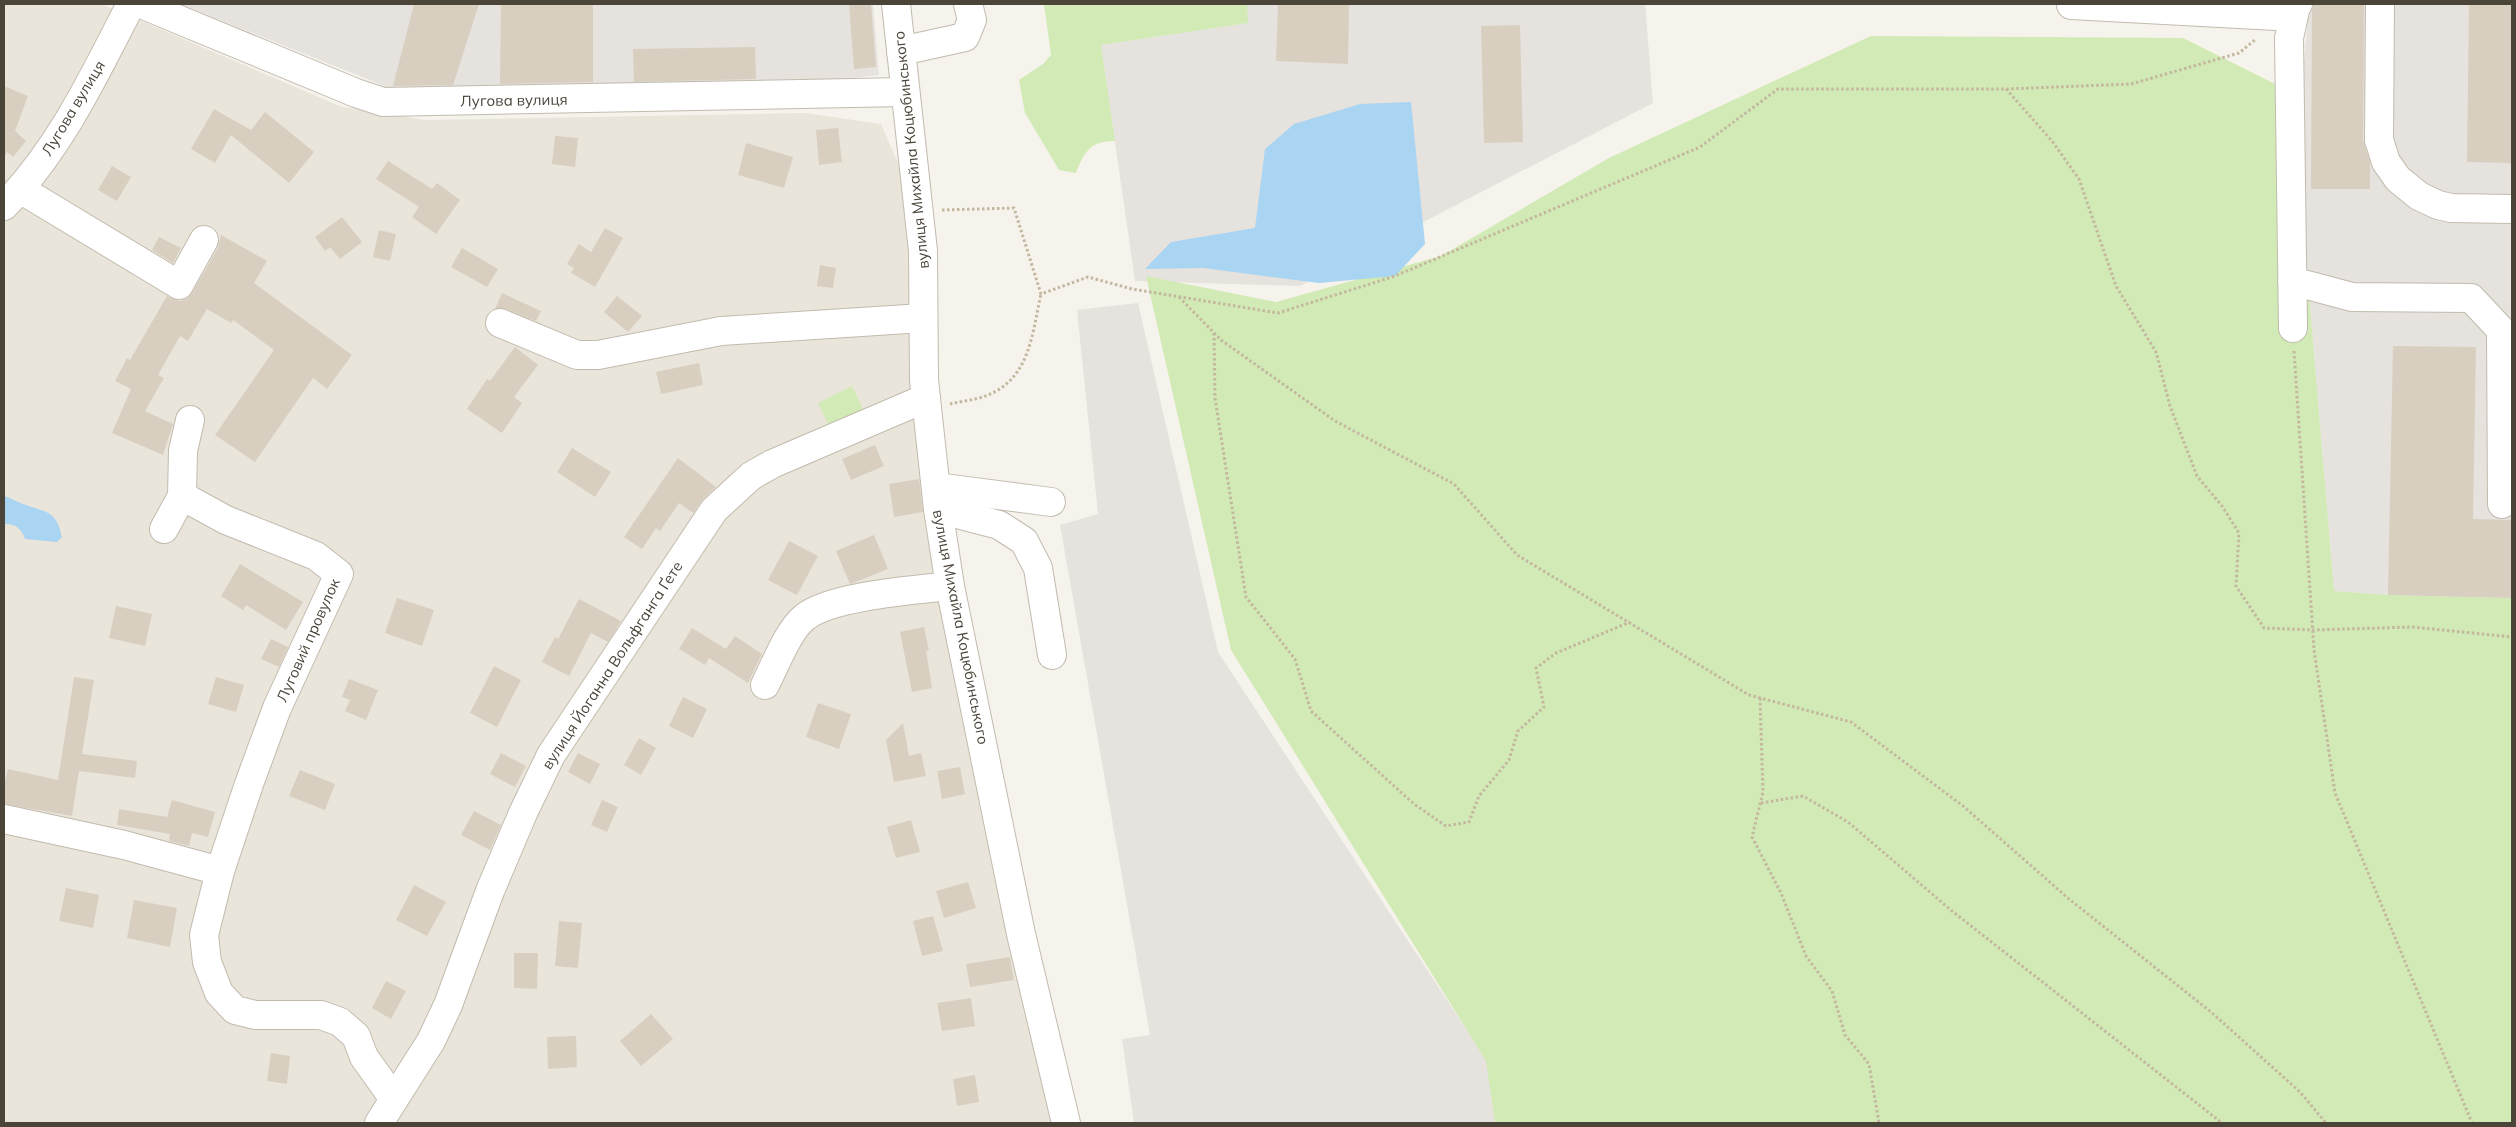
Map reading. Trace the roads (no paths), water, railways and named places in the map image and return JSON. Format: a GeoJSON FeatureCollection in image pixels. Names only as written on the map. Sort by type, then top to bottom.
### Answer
{"type":"FeatureCollection","features":[{"type":"Feature","properties":{"kind":"street","name":"Лугова вулиця"},"geometry":{"type":"LineString","coordinates":[[12,198],[56,139],[90,84],[131,4]]}},
{"type":"Feature","properties":{"kind":"street","name":"Лугова вулиця"},"geometry":{"type":"LineString","coordinates":[[142,4],[384,102],[905,92]]}},
{"type":"Feature","properties":{"kind":"street","name":"вулиця Михайла Коцюбинського"},"geometry":{"type":"LineString","coordinates":[[896,4],[923,251],[926,404],[950,586],[1021,934],[1066,1123]]}},
{"type":"Feature","properties":{"kind":"street"},"geometry":{"type":"LineString","coordinates":[[901,51],[965,37],[972,20],[968,4]]}},
{"type":"Feature","properties":{"kind":"street"},"geometry":{"type":"LineString","coordinates":[[2380,4],[2379,140],[2386,162],[2398,179],[2419,196],[2438,205],[2452,208],[2512,210]]}},
{"type":"Feature","properties":{"kind":"street"},"geometry":{"type":"LineString","coordinates":[[2071,5],[2276,16],[2297,5]]}},
{"type":"Feature","properties":{"kind":"street"},"geometry":{"type":"LineString","coordinates":[[2293,328],[2289,38],[2297,5]]}},
{"type":"Feature","properties":{"kind":"street"},"geometry":{"type":"LineString","coordinates":[[12,198],[179,285],[204,240]]}},
{"type":"Feature","properties":{"kind":"street"},"geometry":{"type":"LineString","coordinates":[[2292,281],[2352,297],[2471,298],[2501,330],[2502,504]]}},
{"type":"Feature","properties":{"kind":"street"},"geometry":{"type":"LineString","coordinates":[[500,323],[577,355],[585,356],[721,331],[923,318]]}},
{"type":"Feature","properties":{"kind":"street","name":"вулиця Йоганна Вольфганга Ґете"},"geometry":{"type":"LineString","coordinates":[[379,1123],[431,1041],[448,1005],[494,882],[523,813],[551,755],[714,510],[751,476],[772,464],[926,404]]}},
{"type":"Feature","properties":{"kind":"street"},"geometry":{"type":"LineString","coordinates":[[164,529],[182,496],[183,451],[190,420]]}},
{"type":"Feature","properties":{"kind":"street","name":"Луговий провулок"},"geometry":{"type":"LineString","coordinates":[[182,496],[226,520],[316,556],[339,574],[277,708],[220,872],[204,935],[207,962],[219,993],[235,1010],[248,1014],[320,1015],[340,1022],[356,1036],[364,1057],[394,1099]]}},
{"type":"Feature","properties":{"kind":"street"},"geometry":{"type":"LineString","coordinates":[[937,498],[1051,502]]}},
{"type":"Feature","properties":{"kind":"street"},"geometry":{"type":"LineString","coordinates":[[937,498],[999,525],[1024,541],[1038,568],[1052,655]]}},
{"type":"Feature","properties":{"kind":"street"},"geometry":{"type":"LineString","coordinates":[[765,686],[795,628],[805,617],[822,607],[848,601],[950,586]]}},
{"type":"Feature","properties":{"kind":"street"},"geometry":{"type":"LineString","coordinates":[[4,819],[124,845],[220,872]]}},
{"type":"Feature","properties":{"kind":"water"},"geometry":{"type":"Polygon","coordinates":[[[1411,102],[1425,244],[1395,276],[1319,283],[1203,268],[1145,269],[1171,242],[1255,228],[1265,149],[1294,124],[1360,104],[1411,102]]]}},
{"type":"Feature","properties":{"kind":"water"},"geometry":{"type":"Polygon","coordinates":[[[4,496],[50,514],[57,522],[62,537],[57,542],[25,539],[18,527],[4,524],[4,496]]]}}]}
